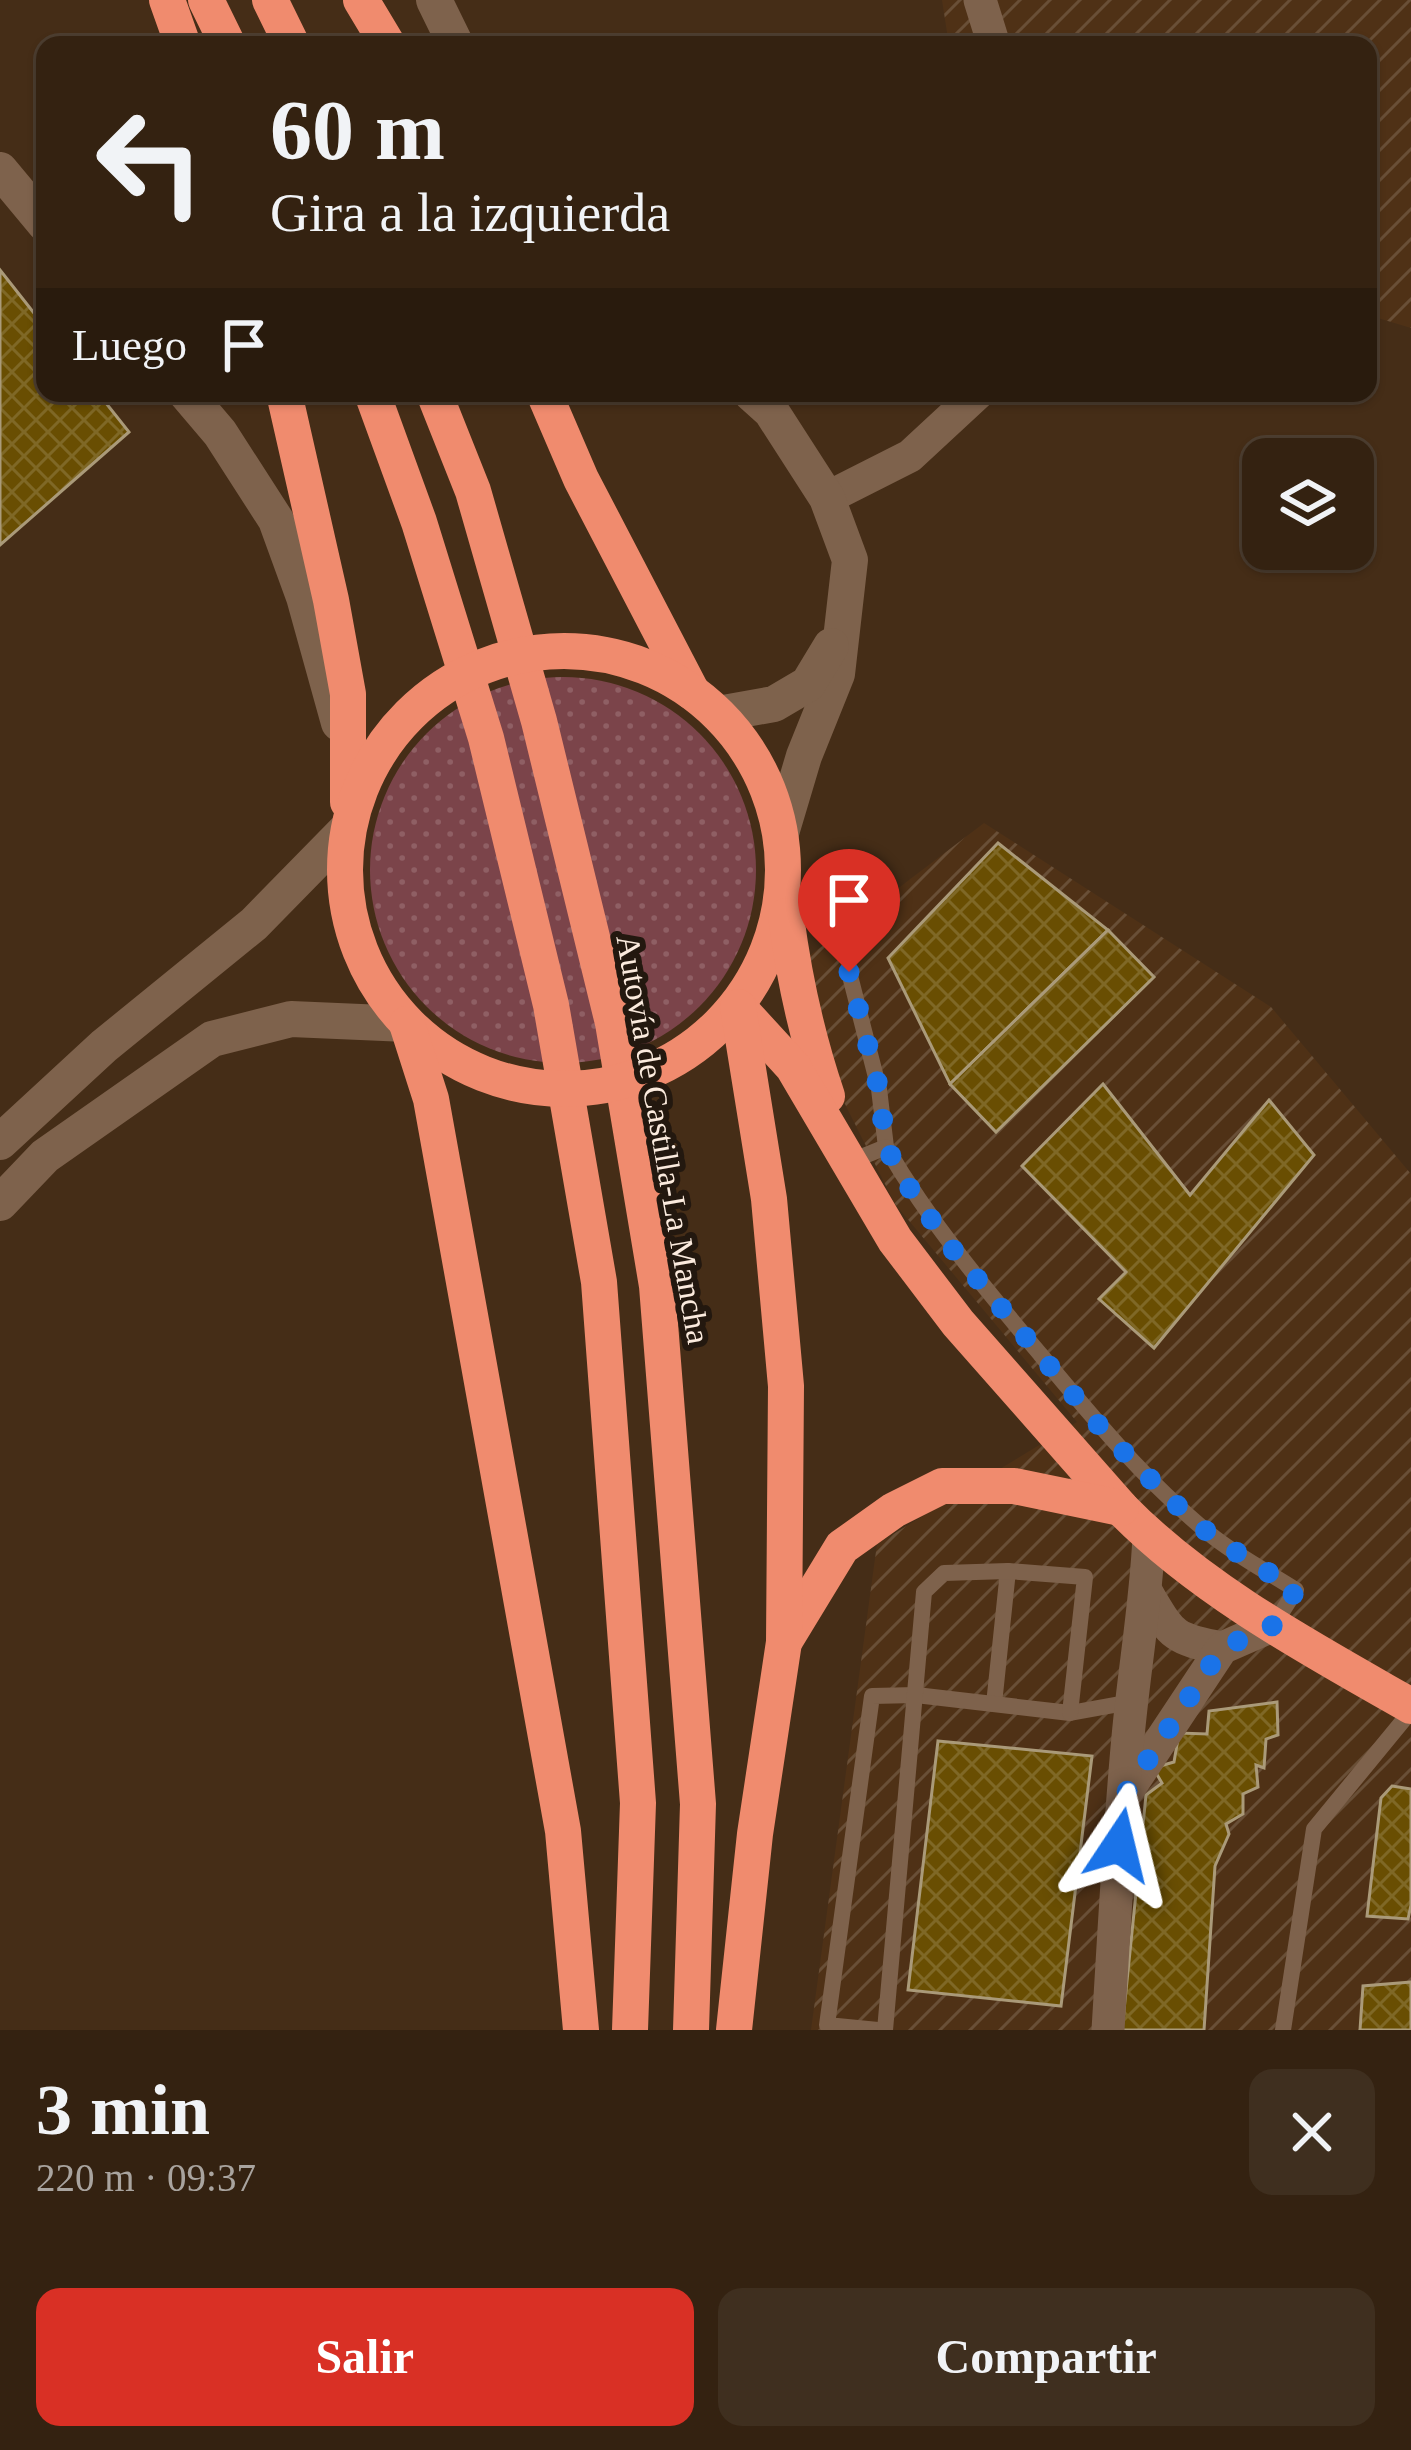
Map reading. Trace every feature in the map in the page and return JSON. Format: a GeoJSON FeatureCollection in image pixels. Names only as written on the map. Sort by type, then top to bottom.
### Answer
{"type":"FeatureCollection","features":[{"type":"Feature","properties":{"kind":"highway"},"geometry":{"type":"LineString","coordinates":[[167,0],[180,36]]}},
{"type":"Feature","properties":{"kind":"highway"},"geometry":{"type":"LineString","coordinates":[[206,0],[224,36]]}},
{"type":"Feature","properties":{"kind":"highway"},"geometry":{"type":"LineString","coordinates":[[270,0],[288,36]]}},
{"type":"Feature","properties":{"kind":"highway"},"geometry":{"type":"LineString","coordinates":[[361,0],[383,36]]}},
{"type":"Feature","properties":{"kind":"highway"},"geometry":{"type":"LineString","coordinates":[[286,402],[348,694],[346,894],[363,959],[382,994],[407,1024],[468,1068],[539,1089],[614,1085],[682,1057],[738,1007],[769,951],[783,889]]}},
{"type":"Feature","properties":{"kind":"highway"},"geometry":{"type":"LineString","coordinates":[[375,402],[486,738],[551,1005],[599,1282],[638,1803],[630,2030]]}},
{"type":"Feature","properties":{"kind":"highway","name":"Autovía de Castilla-La Mancha"},"geometry":{"type":"LineString","coordinates":[[437,402],[472,491],[539,721],[613,1024],[657,1286],[698,1804],[691,2030]]}},
{"type":"Feature","properties":{"kind":"highway"},"geometry":{"type":"LineString","coordinates":[[548,402],[581,479],[705,703],[759,769],[781,833],[791,957],[810,1046],[849,1162]]}},
{"type":"Feature","properties":{"kind":"highway"},"geometry":{"type":"LineString","coordinates":[[349,827],[363,782],[387,740],[435,692],[496,661],[563,650],[631,661],[705,703]]}},
{"type":"Feature","properties":{"kind":"highway"},"geometry":{"type":"LineString","coordinates":[[738,1007],[793,1067],[895,1240],[958,1323],[1120,1508],[1149,1536],[1272,1626],[1411,1709]]}},
{"type":"Feature","properties":{"kind":"highway"},"geometry":{"type":"LineString","coordinates":[[734,2030],[755,1834],[784,1642],[786,1386],[769,1199],[738,1007]]}},
{"type":"Feature","properties":{"kind":"highway"},"geometry":{"type":"LineString","coordinates":[[407,1024],[431,1100],[563,1832],[580,2030]]}},
{"type":"Feature","properties":{"kind":"highway"},"geometry":{"type":"LineString","coordinates":[[784,1642],[842,1546],[894,1510],[942,1486],[1014,1486],[1120,1508]]}},
{"type":"Feature","properties":{"kind":"street"},"geometry":{"type":"LineString","coordinates":[[434,0],[452,36]]}},
{"type":"Feature","properties":{"kind":"street"},"geometry":{"type":"LineString","coordinates":[[980,0],[991,36]]}},
{"type":"Feature","properties":{"kind":"street"},"geometry":{"type":"LineString","coordinates":[[0,170],[36,213]]}},
{"type":"Feature","properties":{"kind":"street"},"geometry":{"type":"LineString","coordinates":[[193,402],[276,520],[304,597],[348,752]]}},
{"type":"Feature","properties":{"kind":"street"},"geometry":{"type":"LineString","coordinates":[[761,402],[827,498],[850,560],[837,674],[804,756],[781,833]]}},
{"type":"Feature","properties":{"kind":"street"},"geometry":{"type":"LineString","coordinates":[[827,498],[910,456],[968,402]]}},
{"type":"Feature","properties":{"kind":"street"},"geometry":{"type":"LineString","coordinates":[[705,703],[774,704],[808,685],[842,628]]}},
{"type":"Feature","properties":{"kind":"street"},"geometry":{"type":"LineString","coordinates":[[0,1142],[104,1046],[254,924],[349,827]]}},
{"type":"Feature","properties":{"kind":"street"},"geometry":{"type":"LineString","coordinates":[[0,1203],[45,1156],[212,1039],[291,1019],[407,1024]]}},
{"type":"Feature","properties":{"kind":"street"},"geometry":{"type":"LineString","coordinates":[[1108,2030],[1122,1799],[1147,1593],[1149,1536]]}},
{"type":"Feature","properties":{"kind":"street"},"geometry":{"type":"LineString","coordinates":[[1147,1593],[1172,1633],[1222,1648]]}},
{"type":"Feature","properties":{"kind":"street"},"geometry":{"type":"LineString","coordinates":[[1122,1799],[1222,1648],[1272,1626]]}},
{"type":"Feature","properties":{"kind":"lane"},"geometry":{"type":"LineString","coordinates":[[849,972],[879,1089],[886,1147],[912,1192],[950,1246],[1106,1434],[1214,1538],[1296,1590],[1272,1626]]}},
{"type":"Feature","properties":{"kind":"lane"},"geometry":{"type":"LineString","coordinates":[[849,1162],[886,1147]]}},
{"type":"Feature","properties":{"kind":"lane"},"geometry":{"type":"LineString","coordinates":[[994,1704],[1008,1571]]}},
{"type":"Feature","properties":{"kind":"lane"},"geometry":{"type":"LineString","coordinates":[[1070,1713],[1084,1577],[1008,1571],[944,1574],[924,1592],[916,1696],[881,2030],[827,2025],[872,1696],[916,1696],[1070,1713],[1131,1702]]}},
{"type":"Feature","properties":{"kind":"lane"},"geometry":{"type":"LineString","coordinates":[[1282,2030],[1314,1829],[1411,1709]]}},
{"type":"Feature","properties":{"kind":"shaded area"},"geometry":{"type":"Polygon","coordinates":[[[942,0],[1411,0],[1411,328],[1377,318],[1377,36],[948,36],[942,0]]]}},
{"type":"Feature","properties":{"kind":"shaded area"},"geometry":{"type":"Polygon","coordinates":[[[563,677],[601,680],[637,691],[700,733],[742,796],[753,832],[753,908],[742,944],[700,1007],[637,1049],[601,1060],[563,1063],[525,1060],[489,1049],[426,1007],[384,944],[373,908],[370,870],[373,832],[384,796],[426,733],[489,691],[525,680],[563,677]]]}},
{"type":"Feature","properties":{"kind":"shaded area"},"geometry":{"type":"Polygon","coordinates":[[[984,823],[1271,1007],[1411,1174],[1411,2030],[811,2030],[877,1544],[1077,1422],[895,1204],[837,1088],[809,956],[984,823]]]}},
{"type":"Feature","properties":{"kind":"building"},"geometry":{"type":"Polygon","coordinates":[[[0,270],[36,316],[36,402],[105,402],[129,432],[0,545],[0,270]]]}},
{"type":"Feature","properties":{"kind":"building"},"geometry":{"type":"Polygon","coordinates":[[[998,843],[1108,930],[950,1084],[888,958],[998,843]]]}},
{"type":"Feature","properties":{"kind":"building"},"geometry":{"type":"Polygon","coordinates":[[[1108,930],[1154,977],[996,1132],[950,1084],[1108,930]]]}},
{"type":"Feature","properties":{"kind":"building"},"geometry":{"type":"Polygon","coordinates":[[[1103,1084],[1190,1195],[1269,1100],[1314,1155],[1154,1348],[1099,1299],[1126,1272],[1022,1166],[1103,1084]]]}},
{"type":"Feature","properties":{"kind":"building"},"geometry":{"type":"Polygon","coordinates":[[[1277,1702],[1278,1735],[1266,1739],[1264,1768],[1256,1765],[1258,1787],[1243,1794],[1243,1814],[1226,1824],[1229,1834],[1215,1866],[1204,2030],[1122,2030],[1146,1795],[1162,1783],[1153,1768],[1174,1762],[1179,1733],[1207,1734],[1209,1711],[1277,1702]]]}},
{"type":"Feature","properties":{"kind":"building"},"geometry":{"type":"Polygon","coordinates":[[[938,1741],[1092,1756],[1061,2006],[908,1990],[938,1741]]]}},
{"type":"Feature","properties":{"kind":"building"},"geometry":{"type":"Polygon","coordinates":[[[1392,1786],[1411,1789],[1408,1919],[1367,1916],[1381,1798],[1392,1786]]]}},
{"type":"Feature","properties":{"kind":"building"},"geometry":{"type":"Polygon","coordinates":[[[1411,1982],[1411,2030],[1360,2030],[1363,1986],[1411,1982]]]}},
{"type":"Feature","properties":{"kind":"route"},"geometry":{"type":"LineString","coordinates":[[849,972],[879,1089],[886,1147],[950,1246],[1106,1434],[1171,1500],[1214,1538],[1296,1590],[1272,1626],[1222,1648],[1122,1799],[1119,1845]]}}]}
